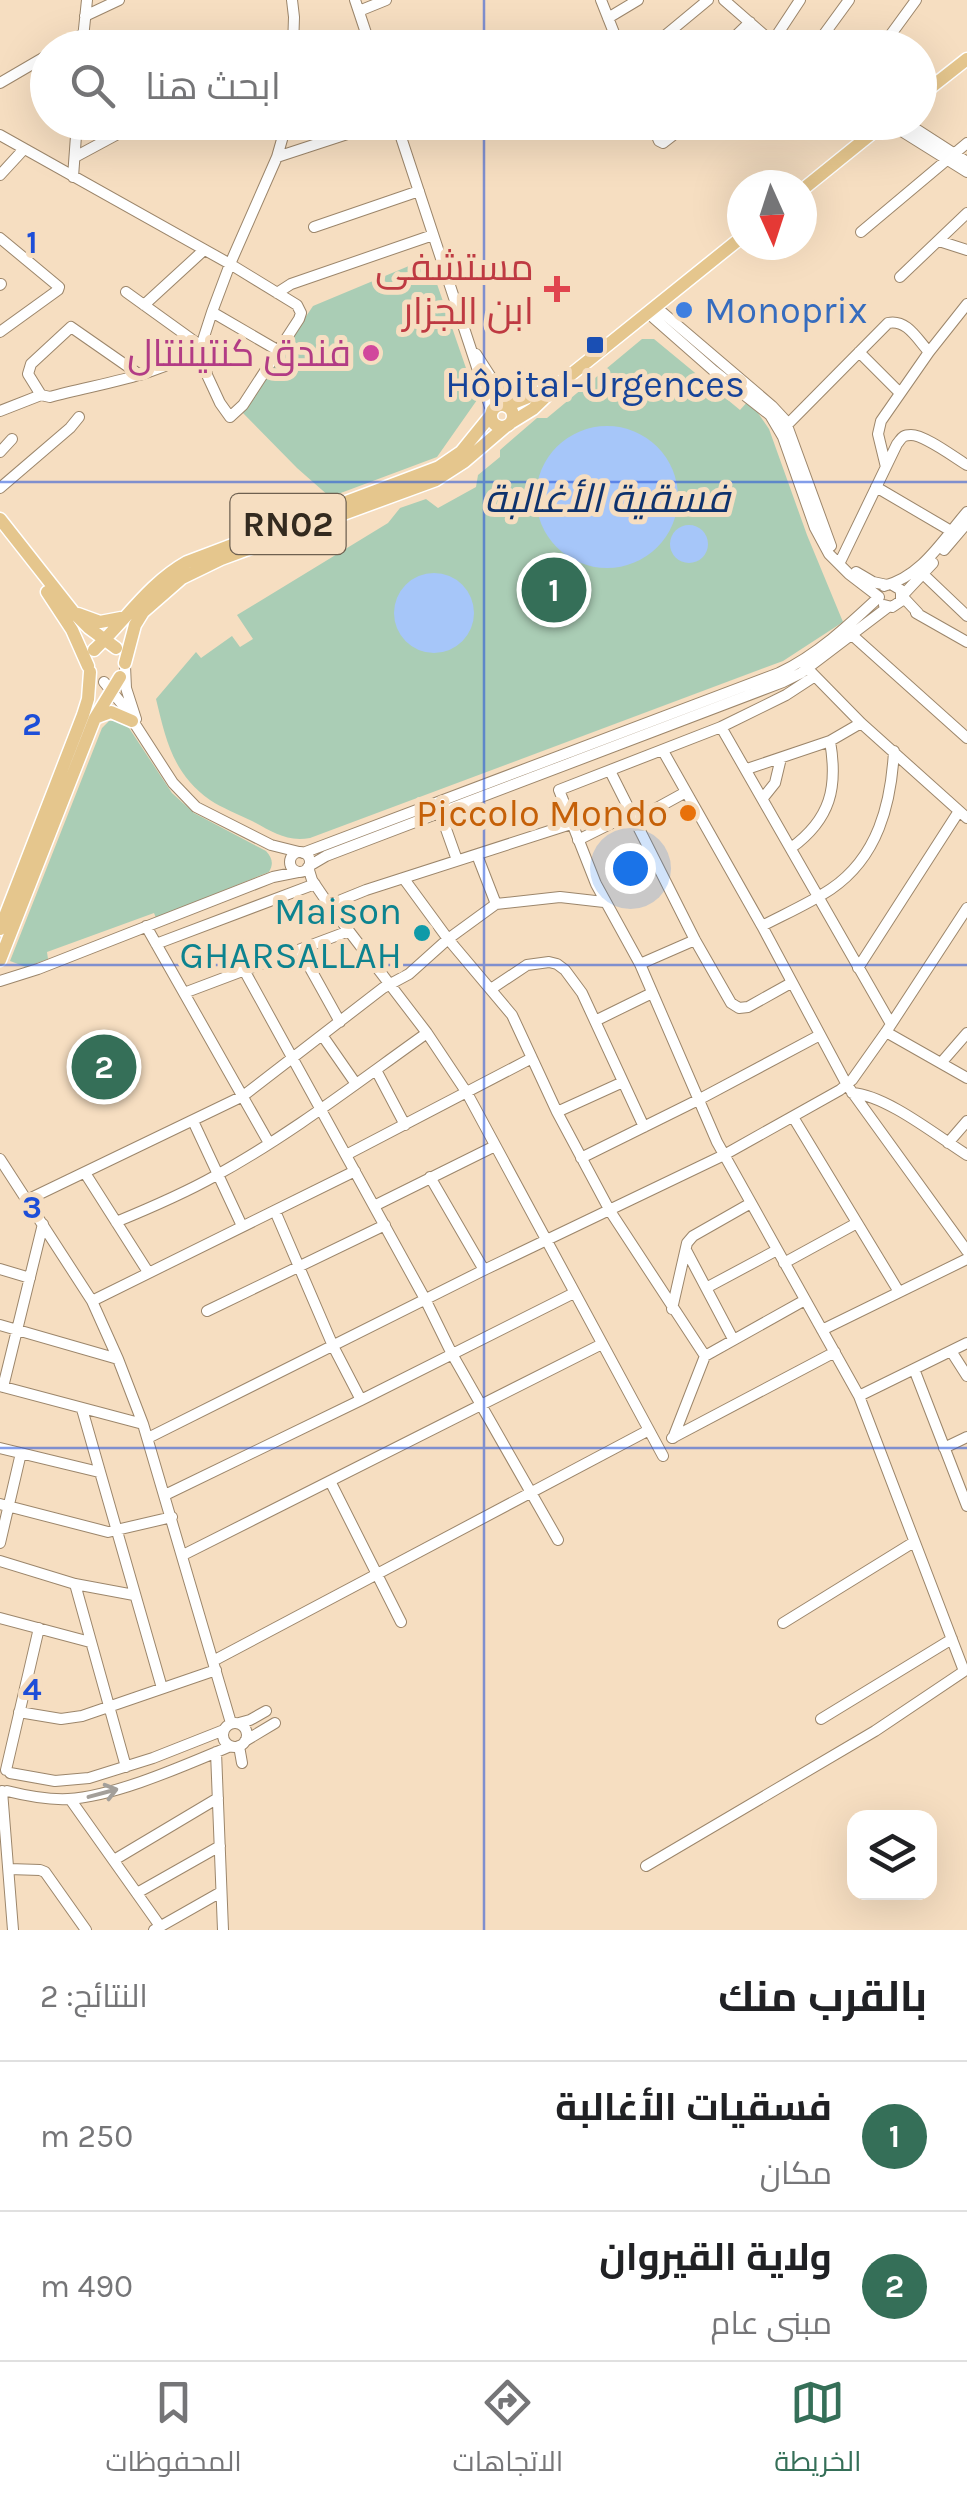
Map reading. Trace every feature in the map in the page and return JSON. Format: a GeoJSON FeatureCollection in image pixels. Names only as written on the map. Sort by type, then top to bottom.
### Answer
{"type":"FeatureCollection","features":[{"type":"Feature","properties":{"kind":"main road"},"geometry":{"type":"LineString","coordinates":[[937,83],[967,59]]}},
{"type":"Feature","properties":{"kind":"main road"},"geometry":{"type":"LineString","coordinates":[[817,178],[865,140]]}},
{"type":"Feature","properties":{"kind":"main road"},"geometry":{"type":"LineString","coordinates":[[558,385],[498,410],[495,424],[508,424],[533,409],[727,250]]}},
{"type":"Feature","properties":{"kind":"main road"},"geometry":{"type":"LineString","coordinates":[[494,382],[518,392],[540,391]]}},
{"type":"Feature","properties":{"kind":"main road","name":"RN02"},"geometry":{"type":"LineString","coordinates":[[111,644],[123,618],[169,572],[440,468],[498,410]]}},
{"type":"Feature","properties":{"kind":"main road","name":"RN02"},"geometry":{"type":"LineString","coordinates":[[123,669],[135,624],[182,578],[221,559],[436,480],[508,424]]}},
{"type":"Feature","properties":{"kind":"main road"},"geometry":{"type":"LineString","coordinates":[[0,518],[74,613],[121,652],[123,669],[108,686],[0,960]]}},
{"type":"Feature","properties":{"kind":"main road"},"geometry":{"type":"LineString","coordinates":[[0,531],[62,613],[89,669],[108,686]]}},
{"type":"Feature","properties":{"kind":"main road"},"geometry":{"type":"LineString","coordinates":[[74,613],[100,622],[123,618]]}},
{"type":"Feature","properties":{"kind":"main road"},"geometry":{"type":"LineString","coordinates":[[0,929],[83,715],[88,699],[90,655],[111,644]]}},
{"type":"Feature","properties":{"kind":"main road"},"geometry":{"type":"LineString","coordinates":[[95,718],[111,712],[132,721]]}},
{"type":"Feature","properties":{"kind":"street"},"geometry":{"type":"LineString","coordinates":[[84,30],[86,0]]}},
{"type":"Feature","properties":{"kind":"street"},"geometry":{"type":"LineString","coordinates":[[85,16],[118,0]]}},
{"type":"Feature","properties":{"kind":"street"},"geometry":{"type":"LineString","coordinates":[[292,0],[294,30]]}},
{"type":"Feature","properties":{"kind":"street"},"geometry":{"type":"LineString","coordinates":[[364,30],[357,6],[386,0]]}},
{"type":"Feature","properties":{"kind":"street"},"geometry":{"type":"LineString","coordinates":[[601,0],[613,30]]}},
{"type":"Feature","properties":{"kind":"street"},"geometry":{"type":"LineString","coordinates":[[608,18],[638,0]]}},
{"type":"Feature","properties":{"kind":"street"},"geometry":{"type":"LineString","coordinates":[[672,30],[708,0]]}},
{"type":"Feature","properties":{"kind":"street"},"geometry":{"type":"LineString","coordinates":[[724,0],[760,30]]}},
{"type":"Feature","properties":{"kind":"street"},"geometry":{"type":"LineString","coordinates":[[737,30],[746,18],[750,0]]}},
{"type":"Feature","properties":{"kind":"street"},"geometry":{"type":"LineString","coordinates":[[784,30],[800,0]]}},
{"type":"Feature","properties":{"kind":"street"},"geometry":{"type":"LineString","coordinates":[[827,30],[849,0]]}},
{"type":"Feature","properties":{"kind":"street"},"geometry":{"type":"LineString","coordinates":[[894,30],[916,0]]}},
{"type":"Feature","properties":{"kind":"street"},"geometry":{"type":"LineString","coordinates":[[0,82],[30,65]]}},
{"type":"Feature","properties":{"kind":"street"},"geometry":{"type":"LineString","coordinates":[[0,135],[230,264],[298,305],[301,313],[279,350],[243,405],[230,417],[207,375],[202,346],[230,264],[282,140]]}},
{"type":"Feature","properties":{"kind":"street"},"geometry":{"type":"LineString","coordinates":[[72,177],[76,140]]}},
{"type":"Feature","properties":{"kind":"street"},"geometry":{"type":"LineString","coordinates":[[75,157],[107,140]]}},
{"type":"Feature","properties":{"kind":"street"},"geometry":{"type":"LineString","coordinates":[[277,157],[329,140]]}},
{"type":"Feature","properties":{"kind":"street"},"geometry":{"type":"LineString","coordinates":[[402,140],[470,345],[498,410]]}},
{"type":"Feature","properties":{"kind":"street"},"geometry":{"type":"LineString","coordinates":[[919,140],[967,162]]}},
{"type":"Feature","properties":{"kind":"street"},"geometry":{"type":"LineString","coordinates":[[928,140],[967,172]]}},
{"type":"Feature","properties":{"kind":"street"},"geometry":{"type":"LineString","coordinates":[[861,232],[967,143]]}},
{"type":"Feature","properties":{"kind":"street"},"geometry":{"type":"LineString","coordinates":[[0,175],[24,149]]}},
{"type":"Feature","properties":{"kind":"street"},"geometry":{"type":"LineString","coordinates":[[314,226],[419,192]]}},
{"type":"Feature","properties":{"kind":"street"},"geometry":{"type":"LineString","coordinates":[[900,276],[967,213]]}},
{"type":"Feature","properties":{"kind":"street"},"geometry":{"type":"LineString","coordinates":[[276,293],[291,284],[433,235]]}},
{"type":"Feature","properties":{"kind":"street"},"geometry":{"type":"LineString","coordinates":[[0,238],[59,287],[0,332]]}},
{"type":"Feature","properties":{"kind":"street"},"geometry":{"type":"LineString","coordinates":[[939,240],[967,250]]}},
{"type":"Feature","properties":{"kind":"street"},"geometry":{"type":"LineString","coordinates":[[144,305],[204,250]]}},
{"type":"Feature","properties":{"kind":"street"},"geometry":{"type":"LineString","coordinates":[[126,292],[202,346]]}},
{"type":"Feature","properties":{"kind":"street"},"geometry":{"type":"LineString","coordinates":[[886,467],[879,428],[929,352],[967,304]]}},
{"type":"Feature","properties":{"kind":"street"},"geometry":{"type":"LineString","coordinates":[[652,310],[704,362],[783,426],[832,547],[865,578],[898,588],[918,614]]}},
{"type":"Feature","properties":{"kind":"street"},"geometry":{"type":"LineString","coordinates":[[212,312],[279,350]]}},
{"type":"Feature","properties":{"kind":"street"},"geometry":{"type":"LineString","coordinates":[[783,426],[888,323],[904,324],[929,352]]}},
{"type":"Feature","properties":{"kind":"street"},"geometry":{"type":"LineString","coordinates":[[40,395],[29,377],[30,366],[71,327],[140,375]]}},
{"type":"Feature","properties":{"kind":"street"},"geometry":{"type":"LineString","coordinates":[[470,345],[494,382],[498,410]]}},
{"type":"Feature","properties":{"kind":"street"},"geometry":{"type":"LineString","coordinates":[[0,411],[40,395],[50,396],[168,367],[202,346]]}},
{"type":"Feature","properties":{"kind":"street"},"geometry":{"type":"LineString","coordinates":[[859,352],[900,393]]}},
{"type":"Feature","properties":{"kind":"street"},"geometry":{"type":"LineString","coordinates":[[0,488],[79,417]]}},
{"type":"Feature","properties":{"kind":"street"},"geometry":{"type":"LineString","coordinates":[[783,426],[816,528],[829,554],[879,597],[882,604],[918,614],[967,642]]}},
{"type":"Feature","properties":{"kind":"street"},"geometry":{"type":"LineString","coordinates":[[842,560],[900,440],[911,435],[921,438],[967,465]]}},
{"type":"Feature","properties":{"kind":"street"},"geometry":{"type":"LineString","coordinates":[[0,452],[12,439]]}},
{"type":"Feature","properties":{"kind":"street"},"geometry":{"type":"LineString","coordinates":[[876,487],[951,531]]}},
{"type":"Feature","properties":{"kind":"street"},"geometry":{"type":"LineString","coordinates":[[646,1866],[874,1731],[966,1671],[859,1396],[724,1155],[640,964],[604,902],[559,790],[722,727],[786,695],[879,597],[881,589],[900,582],[925,563],[967,512]]}},
{"type":"Feature","properties":{"kind":"street"},"geometry":{"type":"LineString","coordinates":[[0,981],[782,682],[808,669],[898,604],[967,524]]}},
{"type":"Feature","properties":{"kind":"street"},"geometry":{"type":"LineString","coordinates":[[923,574],[967,616]]}},
{"type":"Feature","properties":{"kind":"street"},"geometry":{"type":"LineString","coordinates":[[852,635],[967,738]]}},
{"type":"Feature","properties":{"kind":"street"},"geometry":{"type":"LineString","coordinates":[[123,669],[145,738]]}},
{"type":"Feature","properties":{"kind":"street"},"geometry":{"type":"LineString","coordinates":[[808,669],[861,723],[963,814],[858,968]]}},
{"type":"Feature","properties":{"kind":"street"},"geometry":{"type":"LineString","coordinates":[[301,853],[779,674],[808,669]]}},
{"type":"Feature","properties":{"kind":"street"},"geometry":{"type":"LineString","coordinates":[[108,686],[173,783],[196,807],[271,845],[299,867],[428,1033],[466,1092],[660,1451],[673,1438],[835,1352]]}},
{"type":"Feature","properties":{"kind":"street"},"geometry":{"type":"LineString","coordinates":[[747,769],[830,740],[861,723]]}},
{"type":"Feature","properties":{"kind":"street"},"geometry":{"type":"LineString","coordinates":[[722,727],[889,1028],[967,1078]]}},
{"type":"Feature","properties":{"kind":"street"},"geometry":{"type":"LineString","coordinates":[[790,848],[815,826],[829,802],[834,774],[830,740]]}},
{"type":"Feature","properties":{"kind":"street"},"geometry":{"type":"LineString","coordinates":[[664,751],[850,1089],[967,1252]]}},
{"type":"Feature","properties":{"kind":"street"},"geometry":{"type":"LineString","coordinates":[[762,926],[842,881],[864,856],[884,819],[894,751]]}},
{"type":"Feature","properties":{"kind":"street"},"geometry":{"type":"LineString","coordinates":[[763,798],[774,783],[781,758]]}},
{"type":"Feature","properties":{"kind":"street"},"geometry":{"type":"LineString","coordinates":[[610,771],[695,940],[734,1006],[748,1007],[791,983]]}},
{"type":"Feature","properties":{"kind":"street"},"geometry":{"type":"LineString","coordinates":[[578,840],[686,792]]}},
{"type":"Feature","properties":{"kind":"street"},"geometry":{"type":"LineString","coordinates":[[440,812],[457,860]]}},
{"type":"Feature","properties":{"kind":"street"},"geometry":{"type":"LineString","coordinates":[[329,905],[571,824]]}},
{"type":"Feature","properties":{"kind":"street"},"geometry":{"type":"LineString","coordinates":[[271,845],[308,856],[299,867]]}},
{"type":"Feature","properties":{"kind":"street"},"geometry":{"type":"LineString","coordinates":[[476,855],[496,904]]}},
{"type":"Feature","properties":{"kind":"street"},"geometry":{"type":"LineString","coordinates":[[404,879],[512,1016],[580,1158],[610,1211],[705,1356]]}},
{"type":"Feature","properties":{"kind":"street"},"geometry":{"type":"LineString","coordinates":[[156,944],[313,882]]}},
{"type":"Feature","properties":{"kind":"street"},"geometry":{"type":"LineString","coordinates":[[27,1200],[243,1096],[390,984],[409,974],[496,904],[560,897],[604,902]]}},
{"type":"Feature","properties":{"kind":"street"},"geometry":{"type":"LineString","coordinates":[[148,1438],[724,1155],[850,1089],[967,908]]}},
{"type":"Feature","properties":{"kind":"street"},"geometry":{"type":"LineString","coordinates":[[146,926],[269,1144]]}},
{"type":"Feature","properties":{"kind":"street"},"geometry":{"type":"LineString","coordinates":[[184,993],[349,931]]}},
{"type":"Feature","properties":{"kind":"street"},"geometry":{"type":"LineString","coordinates":[[640,964],[695,940]]}},
{"type":"Feature","properties":{"kind":"street"},"geometry":{"type":"LineString","coordinates":[[300,950],[340,1022]]}},
{"type":"Feature","properties":{"kind":"street"},"geometry":{"type":"LineString","coordinates":[[492,989],[527,965],[539,962],[557,964],[573,978],[644,1127]]}},
{"type":"Feature","properties":{"kind":"street"},"geometry":{"type":"LineString","coordinates":[[244,970],[452,1354],[558,1540]]}},
{"type":"Feature","properties":{"kind":"street"},"geometry":{"type":"LineString","coordinates":[[595,1021],[652,993]]}},
{"type":"Feature","properties":{"kind":"street"},"geometry":{"type":"LineString","coordinates":[[116,1222],[217,1175],[269,1144],[428,1033]]}},
{"type":"Feature","properties":{"kind":"street"},"geometry":{"type":"LineString","coordinates":[[941,1063],[967,1033]]}},
{"type":"Feature","properties":{"kind":"street"},"geometry":{"type":"LineString","coordinates":[[322,1035],[356,1084]]}},
{"type":"Feature","properties":{"kind":"street"},"geometry":{"type":"LineString","coordinates":[[580,1158],[820,1036]]}},
{"type":"Feature","properties":{"kind":"street"},"geometry":{"type":"LineString","coordinates":[[346,1156],[532,1058]]}},
{"type":"Feature","properties":{"kind":"street"},"geometry":{"type":"LineString","coordinates":[[376,1070],[405,1126]]}},
{"type":"Feature","properties":{"kind":"street"},"geometry":{"type":"LineString","coordinates":[[557,1112],[623,1082]]}},
{"type":"Feature","properties":{"kind":"street"},"geometry":{"type":"LineString","coordinates":[[850,1089],[887,1104],[967,1155]]}},
{"type":"Feature","properties":{"kind":"street"},"geometry":{"type":"LineString","coordinates":[[793,1117],[899,1292]]}},
{"type":"Feature","properties":{"kind":"street"},"geometry":{"type":"LineString","coordinates":[[193,1121],[242,1226]]}},
{"type":"Feature","properties":{"kind":"street"},"geometry":{"type":"LineString","coordinates":[[948,1143],[967,1121]]}},
{"type":"Feature","properties":{"kind":"street"},"geometry":{"type":"LineString","coordinates":[[374,1206],[495,1146]]}},
{"type":"Feature","properties":{"kind":"street"},"geometry":{"type":"LineString","coordinates":[[0,1159],[92,1300],[118,1359],[144,1424],[231,1725],[224,1740],[238,1745]]}},
{"type":"Feature","properties":{"kind":"street"},"geometry":{"type":"LineString","coordinates":[[92,1300],[355,1172]]}},
{"type":"Feature","properties":{"kind":"street"},"geometry":{"type":"LineString","coordinates":[[84,1173],[148,1272]]}},
{"type":"Feature","properties":{"kind":"street"},"geometry":{"type":"LineString","coordinates":[[430,1177],[484,1270]]}},
{"type":"Feature","properties":{"kind":"street"},"geometry":{"type":"LineString","coordinates":[[672,1308],[687,1243],[751,1203]]}},
{"type":"Feature","properties":{"kind":"street"},"geometry":{"type":"LineString","coordinates":[[275,1211],[333,1346],[362,1400]]}},
{"type":"Feature","properties":{"kind":"street"},"geometry":{"type":"LineString","coordinates":[[784,1263],[857,1223]]}},
{"type":"Feature","properties":{"kind":"street"},"geometry":{"type":"LineString","coordinates":[[43,1224],[2,1386],[144,1424]]}},
{"type":"Feature","properties":{"kind":"street"},"geometry":{"type":"LineString","coordinates":[[208,1311],[384,1225]]}},
{"type":"Feature","properties":{"kind":"street"},"geometry":{"type":"LineString","coordinates":[[685,1249],[734,1339]]}},
{"type":"Feature","properties":{"kind":"street"},"geometry":{"type":"LineString","coordinates":[[706,1288],[777,1250]]}},
{"type":"Feature","properties":{"kind":"street"},"geometry":{"type":"LineString","coordinates":[[822,1330],[967,1259]]}},
{"type":"Feature","properties":{"kind":"street"},"geometry":{"type":"LineString","coordinates":[[0,1269],[30,1278]]}},
{"type":"Feature","properties":{"kind":"street"},"geometry":{"type":"LineString","coordinates":[[165,1494],[574,1293]]}},
{"type":"Feature","properties":{"kind":"street"},"geometry":{"type":"LineString","coordinates":[[673,1438],[705,1356],[805,1300]]}},
{"type":"Feature","properties":{"kind":"street"},"geometry":{"type":"LineString","coordinates":[[0,1326],[118,1359]]}},
{"type":"Feature","properties":{"kind":"street"},"geometry":{"type":"LineString","coordinates":[[859,1396],[967,1343]]}},
{"type":"Feature","properties":{"kind":"street"},"geometry":{"type":"LineString","coordinates":[[183,1556],[602,1344]]}},
{"type":"Feature","properties":{"kind":"street"},"geometry":{"type":"LineString","coordinates":[[950,1352],[967,1376]]}},
{"type":"Feature","properties":{"kind":"street"},"geometry":{"type":"LineString","coordinates":[[914,1368],[966,1501]]}},
{"type":"Feature","properties":{"kind":"street"},"geometry":{"type":"LineString","coordinates":[[82,1410],[162,1688]]}},
{"type":"Feature","properties":{"kind":"street"},"geometry":{"type":"LineString","coordinates":[[19,1712],[61,1719],[82,1716],[214,1666],[649,1430]]}},
{"type":"Feature","properties":{"kind":"street"},"geometry":{"type":"LineString","coordinates":[[944,1448],[967,1436]]}},
{"type":"Feature","properties":{"kind":"street"},"geometry":{"type":"LineString","coordinates":[[0,1448],[99,1472]]}},
{"type":"Feature","properties":{"kind":"street"},"geometry":{"type":"LineString","coordinates":[[0,1543],[4,1505],[21,1453]]}},
{"type":"Feature","properties":{"kind":"street"},"geometry":{"type":"LineString","coordinates":[[330,1481],[401,1622]]}},
{"type":"Feature","properties":{"kind":"street"},"geometry":{"type":"LineString","coordinates":[[4,1505],[116,1532],[172,1516]]}},
{"type":"Feature","properties":{"kind":"street"},"geometry":{"type":"LineString","coordinates":[[783,1623],[914,1542]]}},
{"type":"Feature","properties":{"kind":"street"},"geometry":{"type":"LineString","coordinates":[[0,1562],[134,1596]]}},
{"type":"Feature","properties":{"kind":"street"},"geometry":{"type":"LineString","coordinates":[[75,1584],[126,1767]]}},
{"type":"Feature","properties":{"kind":"street"},"geometry":{"type":"LineString","coordinates":[[0,1618],[90,1642]]}},
{"type":"Feature","properties":{"kind":"street"},"geometry":{"type":"LineString","coordinates":[[3,1771],[39,1628]]}},
{"type":"Feature","properties":{"kind":"street"},"geometry":{"type":"LineString","coordinates":[[821,1719],[952,1640]]}},
{"type":"Feature","properties":{"kind":"street"},"geometry":{"type":"LineString","coordinates":[[3,1771],[39,1780],[89,1778],[266,1711]]}},
{"type":"Feature","properties":{"kind":"street"},"geometry":{"type":"LineString","coordinates":[[3,1791],[32,1798],[92,1796],[238,1745],[275,1722]]}},
{"type":"Feature","properties":{"kind":"street"},"geometry":{"type":"LineString","coordinates":[[231,1725],[246,1731],[238,1745],[242,1762]]}},
{"type":"Feature","properties":{"kind":"street"},"geometry":{"type":"LineString","coordinates":[[216,1752],[223,1930]]}},
{"type":"Feature","properties":{"kind":"street"},"geometry":{"type":"LineString","coordinates":[[3,1771],[14,1782],[3,1791]]}},
{"type":"Feature","properties":{"kind":"street"},"geometry":{"type":"LineString","coordinates":[[3,1791],[13,1930]]}},
{"type":"Feature","properties":{"kind":"street"},"geometry":{"type":"LineString","coordinates":[[114,1860],[218,1798]]}},
{"type":"Feature","properties":{"kind":"street"},"geometry":{"type":"LineString","coordinates":[[70,1799],[138,1893],[157,1928],[222,1892]]}},
{"type":"Feature","properties":{"kind":"street"},"geometry":{"type":"LineString","coordinates":[[138,1893],[220,1846]]}},
{"type":"Feature","properties":{"kind":"street"},"geometry":{"type":"LineString","coordinates":[[9,1870],[44,1872],[86,1930]]}},
{"type":"Feature","properties":{"kind":"green space","name":"فندق كنتيننتال"},"geometry":{"type":"Polygon","coordinates":[[[428,258],[477,400],[437,457],[330,497],[242,412],[313,306],[428,258]]]}},
{"type":"Feature","properties":{"kind":"green space"},"geometry":{"type":"Polygon","coordinates":[[[642,339],[654,339],[740,410],[749,400],[769,429],[843,622],[783,661],[310,838],[280,835],[220,806],[197,790],[173,755],[156,699],[196,652],[201,658],[232,636],[240,647],[253,639],[237,615],[388,523],[400,508],[426,499],[438,508],[476,487],[478,475],[500,457],[500,450],[537,418],[547,418],[642,339]]]}},
{"type":"Feature","properties":{"kind":"green space"},"geometry":{"type":"Polygon","coordinates":[[[109,721],[129,728],[172,793],[194,813],[266,851],[272,861],[271,869],[156,918],[154,913],[47,952],[48,959],[26,967],[10,961],[102,728],[109,721]]]}},
{"type":"Feature","properties":{"kind":"water","name":"فسقية الأغالبة"},"geometry":{"type":"Polygon","coordinates":[[[607,426],[634,431],[657,447],[673,470],[678,497],[673,524],[657,547],[634,563],[607,568],[580,563],[557,547],[541,524],[536,497],[541,470],[557,447],[580,431],[607,426]]]}},
{"type":"Feature","properties":{"kind":"water","name":"فسقية الأغالبة"},"geometry":{"type":"Polygon","coordinates":[[[689,525],[702,531],[708,544],[702,557],[689,563],[676,557],[670,544],[676,531],[689,525]]]}},
{"type":"Feature","properties":{"kind":"water","name":"فسقية الأغالبة"},"geometry":{"type":"Polygon","coordinates":[[[426,573],[442,573],[463,584],[474,613],[463,642],[442,653],[426,653],[412,647],[400,635],[394,621],[394,605],[400,591],[412,579],[426,573]]]}},
{"type":"Feature","properties":{"kind":"place","name":"مستشفى ابن الجزار"},"geometry":{"type":"Point","coordinates":[557,289]}},
{"type":"Feature","properties":{"kind":"place","name":"Monoprix"},"geometry":{"type":"Point","coordinates":[684,310]}},
{"type":"Feature","properties":{"kind":"place","name":"Hôpital-Urgences"},"geometry":{"type":"Point","coordinates":[595,345]}},
{"type":"Feature","properties":{"kind":"place","name":"فندق كنتيننتال"},"geometry":{"type":"Point","coordinates":[371,353]}},
{"type":"Feature","properties":{"kind":"place","name":"فسقيات الأغالبة"},"geometry":{"type":"Point","coordinates":[554,590]}},
{"type":"Feature","properties":{"kind":"place","name":"Piccolo Mondo"},"geometry":{"type":"Point","coordinates":[688,813]}},
{"type":"Feature","properties":{"kind":"place","name":"Maison GHARSALLAH"},"geometry":{"type":"Point","coordinates":[422,933]}},
{"type":"Feature","properties":{"kind":"place","name":"ولاية القيروان"},"geometry":{"type":"Point","coordinates":[104,1067]}}]}
